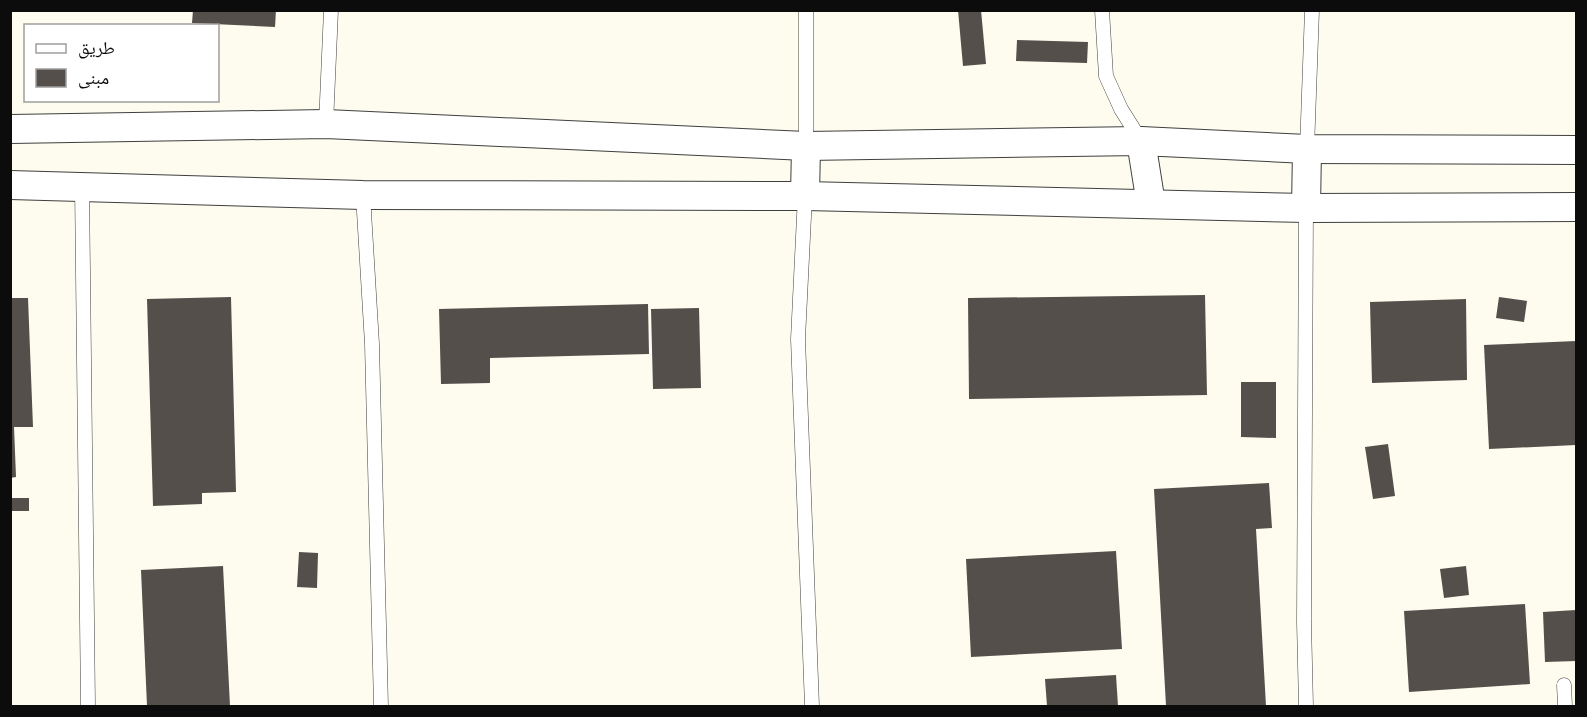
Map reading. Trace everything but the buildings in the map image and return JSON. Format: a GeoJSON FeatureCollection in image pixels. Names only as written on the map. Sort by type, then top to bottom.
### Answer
{"type":"FeatureCollection","features":[{"type":"Feature","properties":{"kind":"street"},"geometry":{"type":"LineString","coordinates":[[10,129],[326,124],[806,146],[1140,141],[1307,149],[1576,150]]}},
{"type":"Feature","properties":{"kind":"street"},"geometry":{"type":"LineString","coordinates":[[1140,141],[1151,204]]}},
{"type":"Feature","properties":{"kind":"street"},"geometry":{"type":"LineString","coordinates":[[805,196],[806,146]]}},
{"type":"Feature","properties":{"kind":"street"},"geometry":{"type":"LineString","coordinates":[[1306,208],[1307,149]]}},
{"type":"Feature","properties":{"kind":"street"},"geometry":{"type":"LineString","coordinates":[[10,185],[363,195],[805,196],[1306,208],[1576,207]]}},
{"type":"Feature","properties":{"kind":"lane"},"geometry":{"type":"LineString","coordinates":[[326,124],[331,10]]}},
{"type":"Feature","properties":{"kind":"lane"},"geometry":{"type":"LineString","coordinates":[[806,10],[806,146]]}},
{"type":"Feature","properties":{"kind":"lane"},"geometry":{"type":"LineString","coordinates":[[1102,10],[1106,76],[1121,109],[1140,141]]}},
{"type":"Feature","properties":{"kind":"lane"},"geometry":{"type":"LineString","coordinates":[[1307,149],[1312,10]]}},
{"type":"Feature","properties":{"kind":"lane"},"geometry":{"type":"LineString","coordinates":[[82,186],[88,706]]}},
{"type":"Feature","properties":{"kind":"lane"},"geometry":{"type":"LineString","coordinates":[[363,195],[372,344],[381,706]]}},
{"type":"Feature","properties":{"kind":"lane"},"geometry":{"type":"LineString","coordinates":[[805,196],[798,339],[812,706]]}},
{"type":"Feature","properties":{"kind":"lane"},"geometry":{"type":"LineString","coordinates":[[1306,208],[1304,622],[1306,706]]}},
{"type":"Feature","properties":{"kind":"lane"},"geometry":{"type":"LineString","coordinates":[[1564,685],[1565,706]]}}]}
